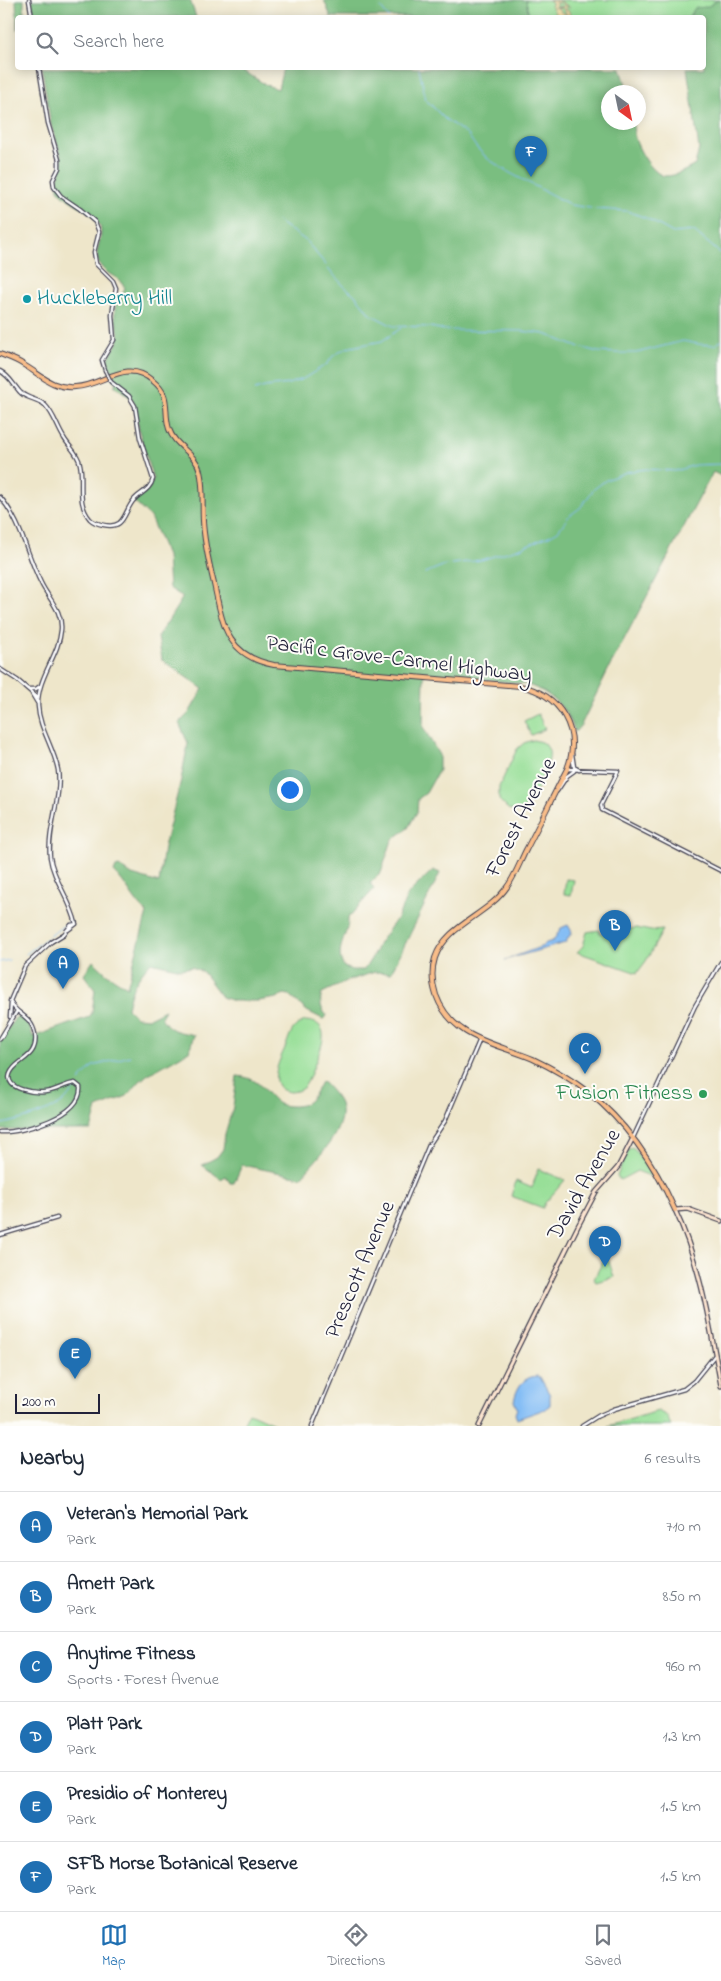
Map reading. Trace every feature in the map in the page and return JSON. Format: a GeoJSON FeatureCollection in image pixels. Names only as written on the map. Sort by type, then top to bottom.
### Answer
{"type":"FeatureCollection","features":[{"type":"Feature","properties":{"kind":"main road","name":"Pacific Grove-Carmel Highway"},"geometry":{"type":"LineString","coordinates":[[0,354],[23,364],[51,383],[66,387],[88,385],[117,373],[128,371],[142,373],[158,385],[166,400],[168,424],[172,436],[196,460],[200,472],[204,541],[224,628],[233,644],[247,656],[274,666],[528,688],[543,694],[560,710],[567,722],[572,738]]}},
{"type":"Feature","properties":{"kind":"main road","name":"Forest Avenue"},"geometry":{"type":"LineString","coordinates":[[572,738],[572,753],[567,769],[508,886],[492,903],[448,937],[435,958],[432,982],[444,1012],[454,1025],[480,1039],[533,1060],[572,1081],[610,1112],[633,1138],[658,1176],[686,1238],[699,1278],[721,1386]]}},
{"type":"Feature","properties":{"kind":"main road","name":"David Avenue"},"geometry":{"type":"LineString","coordinates":[[479,1426],[596,1192],[618,1167],[633,1138]]}},
{"type":"Feature","properties":{"kind":"main road"},"geometry":{"type":"LineString","coordinates":[[675,1210],[688,1209],[721,1221]]}},
{"type":"Feature","properties":{"kind":"street"},"geometry":{"type":"LineString","coordinates":[[29,0],[32,15]]}},
{"type":"Feature","properties":{"kind":"street"},"geometry":{"type":"LineString","coordinates":[[0,372],[7,376],[20,391],[49,410],[65,440],[78,458],[81,498],[90,518],[96,523],[111,526],[120,523],[133,501],[149,488],[153,480],[141,444],[136,406],[129,396],[112,382],[102,360],[114,340],[112,311],[116,288],[113,281],[96,264],[94,252],[99,232],[95,222],[80,208],[58,194],[54,187],[59,160],[50,131],[39,70]]}},
{"type":"Feature","properties":{"kind":"street"},"geometry":{"type":"LineString","coordinates":[[0,498],[10,512],[24,540],[40,581],[57,609],[61,620],[60,639],[41,685],[38,704],[42,725],[54,754],[59,776],[50,859],[54,872],[72,908],[76,924],[71,925],[68,930],[51,942],[22,969],[11,998],[11,1018]]}},
{"type":"Feature","properties":{"kind":"street"},"geometry":{"type":"LineString","coordinates":[[0,669],[38,698]]}},
{"type":"Feature","properties":{"kind":"street"},"geometry":{"type":"LineString","coordinates":[[28,689],[33,690],[41,685]]}},
{"type":"Feature","properties":{"kind":"street"},"geometry":{"type":"LineString","coordinates":[[28,689],[38,704]]}},
{"type":"Feature","properties":{"kind":"street"},"geometry":{"type":"LineString","coordinates":[[572,753],[574,767],[580,771]]}},
{"type":"Feature","properties":{"kind":"street"},"geometry":{"type":"LineString","coordinates":[[567,769],[576,771],[618,771],[601,808],[721,871]]}},
{"type":"Feature","properties":{"kind":"street"},"geometry":{"type":"LineString","coordinates":[[556,792],[570,773],[576,771]]}},
{"type":"Feature","properties":{"kind":"street","name":"David Avenue"},"geometry":{"type":"LineString","coordinates":[[633,1138],[695,1006],[721,962]]}},
{"type":"Feature","properties":{"kind":"street"},"geometry":{"type":"LineString","coordinates":[[0,1132],[16,1132],[62,1115],[72,1106],[80,1092],[80,1086],[75,1083],[44,1092],[20,1088],[10,1082],[10,1073],[28,1056],[32,1050],[35,1038],[30,1022],[11,1003]]}},
{"type":"Feature","properties":{"kind":"street"},"geometry":{"type":"LineString","coordinates":[[0,1039],[17,1010]]}},
{"type":"Feature","properties":{"kind":"street"},"geometry":{"type":"LineString","coordinates":[[11,1018],[22,1013]]}},
{"type":"Feature","properties":{"kind":"street","name":"Prescott Avenue"},"geometry":{"type":"LineString","coordinates":[[312,1426],[429,1145],[442,1127],[480,1039]]}},
{"type":"Feature","properties":{"kind":"street"},"geometry":{"type":"LineString","coordinates":[[0,1235],[57,1218]]}},
{"type":"Feature","properties":{"kind":"street"},"geometry":{"type":"LineString","coordinates":[[582,1426],[614,1409],[684,1389],[694,1381],[715,1355]]}},
{"type":"Feature","properties":{"kind":"green space"},"geometry":{"type":"Polygon","coordinates":[[[16,0],[24,0],[24,15],[16,15],[16,0]]]}},
{"type":"Feature","properties":{"kind":"green space"},"geometry":{"type":"Polygon","coordinates":[[[32,0],[190,0],[195,15],[34,15],[32,0]]]}},
{"type":"Feature","properties":{"kind":"green space"},"geometry":{"type":"Polygon","coordinates":[[[324,0],[526,0],[529,15],[330,15],[324,0]]]}},
{"type":"Feature","properties":{"kind":"green space"},"geometry":{"type":"Polygon","coordinates":[[[526,0],[718,0],[690,15],[529,15],[526,0]]]}},
{"type":"Feature","properties":{"kind":"green space"},"geometry":{"type":"Polygon","coordinates":[[[721,0],[721,476],[713,472],[612,662],[581,725],[575,732],[567,715],[556,701],[542,691],[525,684],[424,673],[423,727],[439,755],[439,770],[426,793],[418,799],[417,812],[408,828],[392,840],[381,873],[370,883],[374,889],[348,918],[348,925],[340,954],[344,967],[352,970],[364,970],[379,943],[398,917],[408,894],[433,870],[440,873],[391,973],[375,972],[347,981],[322,993],[321,1006],[327,1016],[323,1019],[307,1011],[289,995],[284,994],[277,998],[258,1001],[233,1001],[222,997],[203,972],[192,967],[181,969],[151,962],[135,983],[127,1008],[136,1017],[149,1018],[165,1010],[161,1017],[168,1026],[178,1032],[194,1035],[189,1051],[147,1075],[127,1096],[97,1108],[91,1130],[0,1130],[0,1041],[15,1018],[19,1016],[25,1019],[29,1024],[33,1037],[89,1017],[92,1013],[95,990],[84,975],[93,961],[107,974],[127,987],[147,913],[114,872],[116,867],[119,866],[132,875],[159,883],[164,847],[188,743],[179,723],[189,713],[203,689],[162,660],[158,637],[183,597],[169,588],[167,556],[150,517],[133,501],[149,488],[153,479],[139,431],[135,406],[132,399],[114,385],[116,384],[107,365],[119,336],[115,309],[125,288],[120,281],[106,272],[100,265],[97,255],[101,229],[95,218],[67,198],[58,189],[57,182],[62,164],[61,155],[51,125],[42,70],[242,70],[266,85],[278,89],[283,70],[622,70],[626,85],[601,85],[601,130],[634,130],[637,143],[651,167],[661,175],[670,176],[695,165],[699,149],[687,70],[706,70],[706,15],[690,15],[695,8],[707,7],[721,0]]]}},
{"type":"Feature","properties":{"kind":"green space"},"geometry":{"type":"Polygon","coordinates":[[[538,714],[545,729],[531,735],[524,721],[538,714]]]}},
{"type":"Feature","properties":{"kind":"green space"},"geometry":{"type":"Polygon","coordinates":[[[533,740],[547,747],[549,759],[547,766],[528,805],[519,811],[510,810],[499,800],[499,787],[517,749],[524,743],[533,740]]]}},
{"type":"Feature","properties":{"kind":"green space"},"geometry":{"type":"Polygon","coordinates":[[[566,879],[574,880],[571,895],[564,894],[566,879]]]}},
{"type":"Feature","properties":{"kind":"green space"},"geometry":{"type":"Polygon","coordinates":[[[636,928],[651,931],[663,930],[637,973],[577,952],[583,946],[587,932],[599,930],[599,933],[608,934],[609,932],[636,928]]]}},
{"type":"Feature","properties":{"kind":"green space"},"geometry":{"type":"Polygon","coordinates":[[[305,1021],[320,1026],[323,1031],[322,1045],[306,1085],[294,1092],[282,1090],[276,1080],[277,1067],[292,1031],[296,1026],[305,1021]]]}},
{"type":"Feature","properties":{"kind":"green space"},"geometry":{"type":"Polygon","coordinates":[[[237,1076],[255,1081],[277,1102],[284,1105],[297,1106],[306,1103],[313,1097],[321,1082],[337,1098],[341,1114],[335,1134],[322,1153],[301,1177],[242,1165],[234,1183],[230,1183],[226,1176],[221,1179],[202,1165],[217,1157],[223,1149],[225,1134],[233,1107],[237,1076]]]}},
{"type":"Feature","properties":{"kind":"green space"},"geometry":{"type":"Polygon","coordinates":[[[632,1148],[655,1178],[637,1171],[620,1180],[617,1176],[629,1149],[632,1148]]]}},
{"type":"Feature","properties":{"kind":"green space"},"geometry":{"type":"Polygon","coordinates":[[[538,1169],[565,1180],[545,1203],[543,1208],[511,1196],[516,1181],[532,1188],[538,1169]]]}},
{"type":"Feature","properties":{"kind":"green space"},"geometry":{"type":"Polygon","coordinates":[[[606,1257],[614,1277],[596,1282],[594,1279],[606,1257]]]}},
{"type":"Feature","properties":{"kind":"green space"},"geometry":{"type":"Polygon","coordinates":[[[658,1411],[667,1416],[671,1426],[608,1426],[658,1411]]]}},
{"type":"Feature","properties":{"kind":"green space"},"geometry":{"type":"Polygon","coordinates":[[[249,1412],[274,1423],[272,1426],[242,1426],[249,1412]]]}},
{"type":"Feature","properties":{"kind":"sand"},"geometry":{"type":"Polygon","coordinates":[[[551,0],[557,0],[560,4],[555,2],[556,5],[554,7],[567,15],[554,15],[551,5],[553,4],[551,0]]]}},
{"type":"Feature","properties":{"kind":"sand"},"geometry":{"type":"Polygon","coordinates":[[[559,0],[570,8],[565,5],[566,10],[569,11],[570,15],[567,15],[563,8],[557,7],[564,6],[559,0]]]}},
{"type":"Feature","properties":{"kind":"water"},"geometry":{"type":"Polygon","coordinates":[[[568,925],[572,932],[565,943],[505,960],[553,941],[561,928],[568,925]]]}},
{"type":"Feature","properties":{"kind":"water"},"geometry":{"type":"Polygon","coordinates":[[[540,1377],[550,1395],[550,1405],[545,1409],[517,1419],[515,1414],[517,1408],[514,1401],[517,1391],[528,1378],[540,1377]]]}},
{"type":"Feature","properties":{"kind":"waterway"},"geometry":{"type":"LineString","coordinates":[[381,8],[387,15]]}},
{"type":"Feature","properties":{"kind":"waterway"},"geometry":{"type":"LineString","coordinates":[[419,70],[426,100],[445,119],[468,135],[476,147],[488,159],[510,173],[571,205],[627,211],[646,218],[673,233],[694,231],[721,254]]}},
{"type":"Feature","properties":{"kind":"waterway"},"geometry":{"type":"LineString","coordinates":[[277,221],[305,240],[326,265]]}},
{"type":"Feature","properties":{"kind":"waterway"},"geometry":{"type":"LineString","coordinates":[[328,269],[355,295],[370,314],[393,326],[430,327],[445,330],[522,331],[545,334],[572,345],[598,352],[617,353],[636,353],[683,341],[714,345],[721,341]]}},
{"type":"Feature","properties":{"kind":"waterway"},"geometry":{"type":"LineString","coordinates":[[255,390],[288,384],[303,379],[327,364],[333,356],[346,348],[382,341],[401,328]]}},
{"type":"Feature","properties":{"kind":"waterway"},"geometry":{"type":"LineString","coordinates":[[425,573],[445,565],[481,560],[520,548],[551,535],[558,531],[569,516],[580,508],[594,489],[606,480],[626,472],[646,469],[675,471],[695,465],[721,464]]}},
{"type":"Feature","properties":{"kind":"waterway"},"geometry":{"type":"LineString","coordinates":[[26,954],[71,920]]}},
{"type":"Feature","properties":{"kind":"waterway"},"geometry":{"type":"LineString","coordinates":[[0,962],[9,960]]}},
{"type":"Feature","properties":{"kind":"waterway"},"geometry":{"type":"LineString","coordinates":[[78,1082],[93,1066],[130,1056]]}},
{"type":"Feature","properties":{"kind":"waterway"},"geometry":{"type":"LineString","coordinates":[[0,1124],[49,1110],[64,1101],[75,1088]]}},
{"type":"Feature","properties":{"kind":"place","name":"SFB Morse Botanical Reserve"},"geometry":{"type":"Point","coordinates":[531,177]}},
{"type":"Feature","properties":{"kind":"place","name":"Huckleberry Hill"},"geometry":{"type":"Point","coordinates":[27,299]}},
{"type":"Feature","properties":{"kind":"place","name":"Arnett Park"},"geometry":{"type":"Point","coordinates":[615,951]}},
{"type":"Feature","properties":{"kind":"place","name":"Veteran's Memorial Park"},"geometry":{"type":"Point","coordinates":[63,989]}},
{"type":"Feature","properties":{"kind":"place","name":"Anytime Fitness"},"geometry":{"type":"Point","coordinates":[585,1074]}},
{"type":"Feature","properties":{"kind":"place","name":"Fusion Fitness"},"geometry":{"type":"Point","coordinates":[703,1094]}},
{"type":"Feature","properties":{"kind":"place","name":"Platt Park"},"geometry":{"type":"Point","coordinates":[605,1267]}},
{"type":"Feature","properties":{"kind":"place","name":"Presidio of Monterey"},"geometry":{"type":"Point","coordinates":[75,1379]}}]}
